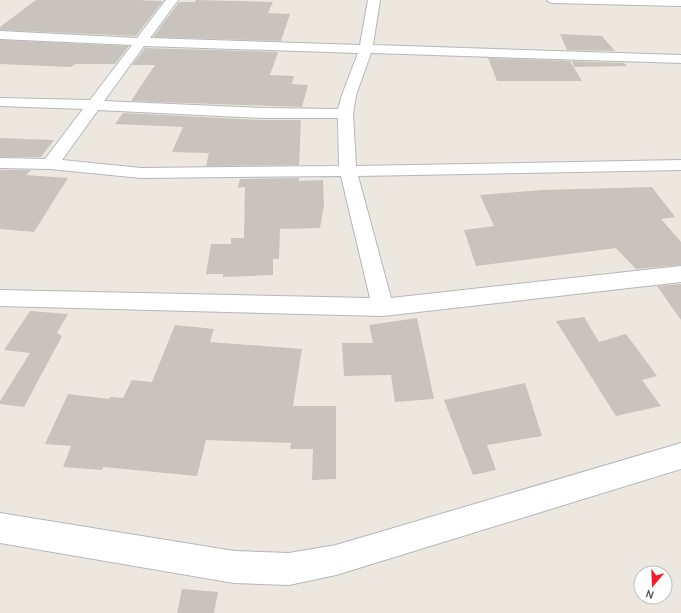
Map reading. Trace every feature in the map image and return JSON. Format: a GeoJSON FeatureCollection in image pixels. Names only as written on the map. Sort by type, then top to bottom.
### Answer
{"type":"FeatureCollection","features":[{"type":"Feature","properties":{"kind":"street"},"geometry":{"type":"LineString","coordinates":[[50,164],[172,0]]}},
{"type":"Feature","properties":{"kind":"street"},"geometry":{"type":"LineString","coordinates":[[374,0],[366,49],[349,95],[345,114],[348,171],[383,307]]}},
{"type":"Feature","properties":{"kind":"street"},"geometry":{"type":"LineString","coordinates":[[553,0],[681,3]]}},
{"type":"Feature","properties":{"kind":"street"},"geometry":{"type":"LineString","coordinates":[[0,35],[140,42],[681,59]]}},
{"type":"Feature","properties":{"kind":"street"},"geometry":{"type":"LineString","coordinates":[[0,102],[262,113],[345,114]]}},
{"type":"Feature","properties":{"kind":"street"},"geometry":{"type":"LineString","coordinates":[[0,163],[50,164],[141,173],[681,165]]}},
{"type":"Feature","properties":{"kind":"street"},"geometry":{"type":"LineString","coordinates":[[0,298],[383,307],[681,274]]}},
{"type":"Feature","properties":{"kind":"street"},"geometry":{"type":"LineString","coordinates":[[0,528],[234,568],[289,569],[336,560],[681,456]]}},
{"type":"Feature","properties":{"kind":"building"},"geometry":{"type":"Polygon","coordinates":[[[36,0],[163,1],[136,36],[0,30],[0,27],[36,0]]]}},
{"type":"Feature","properties":{"kind":"building"},"geometry":{"type":"Polygon","coordinates":[[[196,0],[273,2],[268,13],[290,14],[281,41],[153,37],[179,2],[195,2],[196,0]]]}},
{"type":"Feature","properties":{"kind":"building"},"geometry":{"type":"Polygon","coordinates":[[[560,34],[602,36],[615,51],[567,50],[560,34]]]}},
{"type":"Feature","properties":{"kind":"building"},"geometry":{"type":"Polygon","coordinates":[[[0,40],[129,46],[115,64],[75,64],[71,67],[0,64],[0,40]]]}},
{"type":"Feature","properties":{"kind":"building"},"geometry":{"type":"Polygon","coordinates":[[[145,48],[278,52],[270,75],[294,76],[292,84],[308,85],[302,107],[131,101],[155,65],[132,65],[145,48]]]}},
{"type":"Feature","properties":{"kind":"building"},"geometry":{"type":"Polygon","coordinates":[[[488,58],[570,61],[582,81],[497,81],[488,58]]]}},
{"type":"Feature","properties":{"kind":"building"},"geometry":{"type":"Polygon","coordinates":[[[572,61],[624,63],[627,66],[574,67],[572,61]]]}},
{"type":"Feature","properties":{"kind":"building"},"geometry":{"type":"Polygon","coordinates":[[[123,113],[262,120],[301,120],[299,165],[206,166],[209,153],[172,152],[183,127],[115,124],[123,113]]]}},
{"type":"Feature","properties":{"kind":"building"},"geometry":{"type":"Polygon","coordinates":[[[0,138],[54,140],[41,157],[0,157],[0,138]]]}},
{"type":"Feature","properties":{"kind":"building"},"geometry":{"type":"Polygon","coordinates":[[[0,170],[31,170],[26,175],[68,178],[34,232],[0,229],[0,170]]]}},
{"type":"Feature","properties":{"kind":"building"},"geometry":{"type":"Polygon","coordinates":[[[299,178],[299,181],[323,180],[324,205],[320,228],[280,229],[279,259],[273,259],[273,275],[223,277],[223,274],[206,274],[211,244],[231,244],[231,238],[244,238],[245,187],[238,188],[240,179],[299,178]]]}},
{"type":"Feature","properties":{"kind":"building"},"geometry":{"type":"Polygon","coordinates":[[[652,187],[675,217],[661,219],[681,242],[681,265],[636,269],[616,248],[476,266],[464,230],[494,226],[480,195],[543,190],[652,187]]]}},
{"type":"Feature","properties":{"kind":"building"},"geometry":{"type":"Polygon","coordinates":[[[681,284],[681,320],[657,286],[681,284]]]}},
{"type":"Feature","properties":{"kind":"building"},"geometry":{"type":"Polygon","coordinates":[[[30,311],[68,314],[57,333],[62,336],[24,407],[0,404],[0,401],[30,353],[4,350],[30,311]]]}},
{"type":"Feature","properties":{"kind":"building"},"geometry":{"type":"Polygon","coordinates":[[[584,317],[599,342],[626,334],[657,376],[642,380],[661,406],[616,416],[556,321],[584,317]]]}},
{"type":"Feature","properties":{"kind":"building"},"geometry":{"type":"Polygon","coordinates":[[[417,318],[434,399],[395,402],[391,375],[344,376],[342,343],[373,343],[369,325],[417,318]]]}},
{"type":"Feature","properties":{"kind":"building"},"geometry":{"type":"Polygon","coordinates":[[[175,325],[214,329],[210,342],[302,349],[293,406],[336,406],[336,479],[312,480],[313,449],[290,449],[291,443],[206,440],[197,476],[103,467],[102,470],[63,467],[71,446],[45,444],[68,394],[109,399],[110,397],[123,398],[132,380],[152,382],[175,325]]]}},
{"type":"Feature","properties":{"kind":"building"},"geometry":{"type":"Polygon","coordinates":[[[525,383],[542,436],[487,445],[496,470],[473,475],[444,400],[525,383]]]}},
{"type":"Feature","properties":{"kind":"building"},"geometry":{"type":"Polygon","coordinates":[[[182,589],[218,592],[214,613],[177,613],[182,589]]]}}]}
